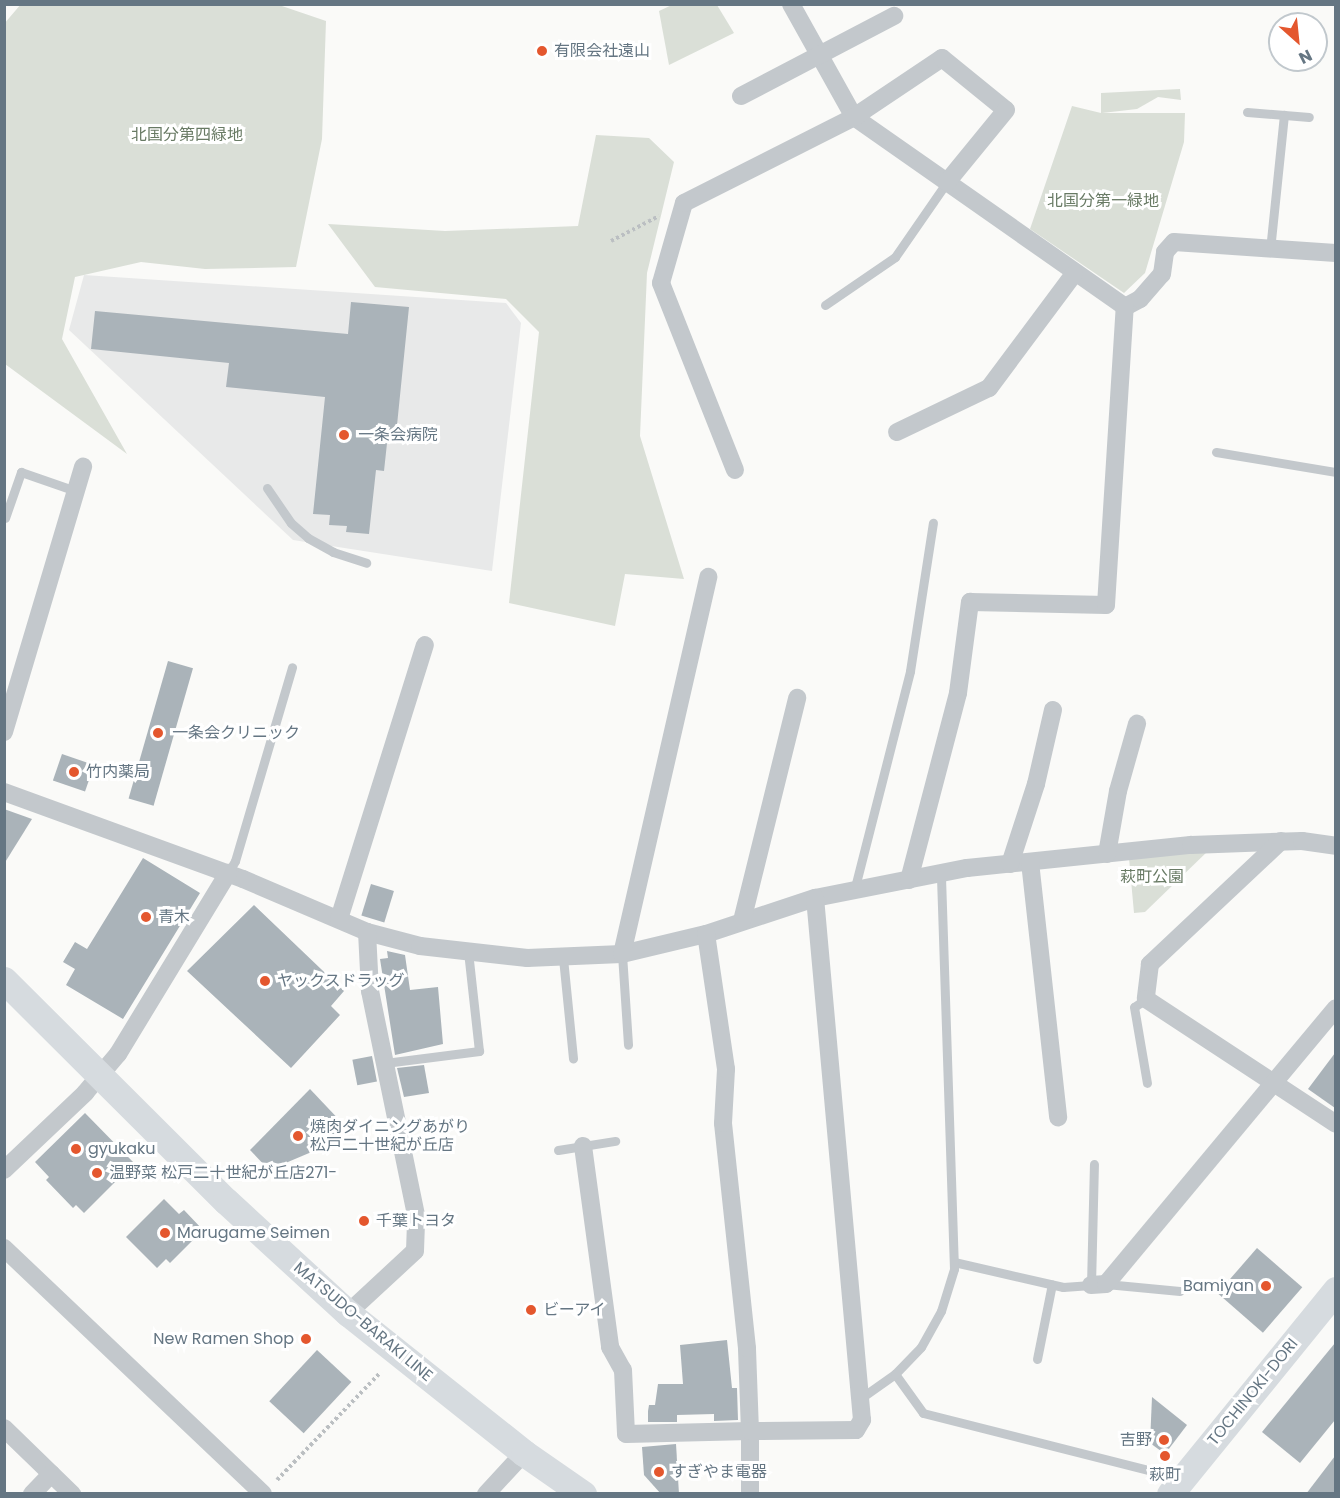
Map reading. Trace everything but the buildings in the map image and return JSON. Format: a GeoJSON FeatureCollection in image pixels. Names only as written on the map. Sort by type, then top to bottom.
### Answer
{"type":"FeatureCollection","features":[{"type":"Feature","properties":{"kind":"main road","name":"MATSUDO-BARAKI LINE"},"geometry":{"type":"LineString","coordinates":[[4,980],[226,1201],[348,1313],[571,1491]]}},
{"type":"Feature","properties":{"kind":"main road","name":"TOCHINOKI-DORI"},"geometry":{"type":"LineString","coordinates":[[1165,1483],[1335,1290]]}},
{"type":"Feature","properties":{"kind":"street"},"geometry":{"type":"LineString","coordinates":[[791,4],[854,117],[1074,274],[1125,307]]}},
{"type":"Feature","properties":{"kind":"street"},"geometry":{"type":"LineString","coordinates":[[741,96],[894,16]]}},
{"type":"Feature","properties":{"kind":"street"},"geometry":{"type":"LineString","coordinates":[[735,470],[661,283],[684,203],[854,117],[942,58],[1006,110],[947,182]]}},
{"type":"Feature","properties":{"kind":"street"},"geometry":{"type":"LineString","coordinates":[[1125,307],[1140,299],[1162,274],[1165,252],[1174,242],[1335,253]]}},
{"type":"Feature","properties":{"kind":"street"},"geometry":{"type":"LineString","coordinates":[[897,432],[989,388],[1074,274]]}},
{"type":"Feature","properties":{"kind":"street"},"geometry":{"type":"LineString","coordinates":[[909,880],[958,693],[970,602],[1106,605],[1125,307]]}},
{"type":"Feature","properties":{"kind":"street"},"geometry":{"type":"LineString","coordinates":[[4,732],[83,468]]}},
{"type":"Feature","properties":{"kind":"street"},"geometry":{"type":"LineString","coordinates":[[622,954],[708,577]]}},
{"type":"Feature","properties":{"kind":"street"},"geometry":{"type":"LineString","coordinates":[[339,919],[425,645]]}},
{"type":"Feature","properties":{"kind":"street"},"geometry":{"type":"LineString","coordinates":[[742,921],[797,698]]}},
{"type":"Feature","properties":{"kind":"street"},"geometry":{"type":"LineString","coordinates":[[1010,864],[1036,784],[1053,710]]}},
{"type":"Feature","properties":{"kind":"street"},"geometry":{"type":"LineString","coordinates":[[1107,854],[1118,791],[1137,723]]}},
{"type":"Feature","properties":{"kind":"street"},"geometry":{"type":"LineString","coordinates":[[4,792],[228,873],[367,932],[420,946],[563,958],[622,954],[706,934],[815,898],[941,874],[1107,854],[1281,841],[1335,846]]}},
{"type":"Feature","properties":{"kind":"street"},"geometry":{"type":"LineString","coordinates":[[1281,841],[1150,964],[1146,999],[1335,1124]]}},
{"type":"Feature","properties":{"kind":"street"},"geometry":{"type":"LineString","coordinates":[[1030,862],[1058,1117]]}},
{"type":"Feature","properties":{"kind":"street"},"geometry":{"type":"LineString","coordinates":[[4,1170],[118,1053],[228,873]]}},
{"type":"Feature","properties":{"kind":"street"},"geometry":{"type":"LineString","coordinates":[[583,1146],[610,1347],[623,1370],[626,1434],[856,1430],[862,1420],[861,1398],[815,898]]}},
{"type":"Feature","properties":{"kind":"street"},"geometry":{"type":"LineString","coordinates":[[348,1313],[415,1251],[416,1215],[370,991],[367,932]]}},
{"type":"Feature","properties":{"kind":"street"},"geometry":{"type":"LineString","coordinates":[[706,934],[726,1069],[723,1123],[747,1348],[750,1494]]}},
{"type":"Feature","properties":{"kind":"street"},"geometry":{"type":"LineString","coordinates":[[1098,1285],[1274,1083],[1335,1008]]}},
{"type":"Feature","properties":{"kind":"street"},"geometry":{"type":"LineString","coordinates":[[4,1248],[263,1493]]}},
{"type":"Feature","properties":{"kind":"street"},"geometry":{"type":"LineString","coordinates":[[4,1428],[72,1494]]}},
{"type":"Feature","properties":{"kind":"street"},"geometry":{"type":"LineString","coordinates":[[486,1494],[524,1453]]}},
{"type":"Feature","properties":{"kind":"street"},"geometry":{"type":"LineString","coordinates":[[32,1494],[51,1474]]}},
{"type":"Feature","properties":{"kind":"lane"},"geometry":{"type":"LineString","coordinates":[[1247,112],[1309,117]]}},
{"type":"Feature","properties":{"kind":"lane"},"geometry":{"type":"LineString","coordinates":[[1270,250],[1284,115]]}},
{"type":"Feature","properties":{"kind":"lane"},"geometry":{"type":"LineString","coordinates":[[825,305],[895,257],[947,182]]}},
{"type":"Feature","properties":{"kind":"lane"},"geometry":{"type":"LineString","coordinates":[[1215,452],[1335,472]]}},
{"type":"Feature","properties":{"kind":"lane"},"geometry":{"type":"LineString","coordinates":[[5,518],[21,472],[76,490]]}},
{"type":"Feature","properties":{"kind":"lane"},"geometry":{"type":"LineString","coordinates":[[267,488],[291,523],[308,538],[333,552],[366,563]]}},
{"type":"Feature","properties":{"kind":"lane"},"geometry":{"type":"LineString","coordinates":[[854,891],[910,671],[933,523]]}},
{"type":"Feature","properties":{"kind":"lane"},"geometry":{"type":"LineString","coordinates":[[228,873],[235,861],[292,667]]}},
{"type":"Feature","properties":{"kind":"lane"},"geometry":{"type":"LineString","coordinates":[[861,1398],[895,1374],[921,1347],[941,1311],[954,1262],[941,874]]}},
{"type":"Feature","properties":{"kind":"lane"},"geometry":{"type":"LineString","coordinates":[[384,1063],[479,1051],[468,951]]}},
{"type":"Feature","properties":{"kind":"lane"},"geometry":{"type":"LineString","coordinates":[[622,954],[628,1045]]}},
{"type":"Feature","properties":{"kind":"lane"},"geometry":{"type":"LineString","coordinates":[[563,958],[573,1059]]}},
{"type":"Feature","properties":{"kind":"lane"},"geometry":{"type":"LineString","coordinates":[[1146,999],[1134,1007],[1147,1083]]}},
{"type":"Feature","properties":{"kind":"lane"},"geometry":{"type":"LineString","coordinates":[[558,1150],[615,1141]]}},
{"type":"Feature","properties":{"kind":"lane"},"geometry":{"type":"LineString","coordinates":[[1094,1164],[1098,1285]]}},
{"type":"Feature","properties":{"kind":"lane"},"geometry":{"type":"LineString","coordinates":[[954,1262],[1052,1284],[1180,1291]]}},
{"type":"Feature","properties":{"kind":"lane"},"geometry":{"type":"LineString","coordinates":[[1037,1359],[1052,1284]]}},
{"type":"Feature","properties":{"kind":"lane"},"geometry":{"type":"LineString","coordinates":[[895,1374],[923,1413],[1165,1483]]}},
{"type":"Feature","properties":{"kind":"path"},"geometry":{"type":"LineString","coordinates":[[611,241],[684,203]]}},
{"type":"Feature","properties":{"kind":"path"},"geometry":{"type":"LineString","coordinates":[[263,1493],[381,1372]]}},
{"type":"Feature","properties":{"kind":"shaded area","name":"一条会病院"},"geometry":{"type":"Polygon","coordinates":[[[84,275],[506,303],[521,323],[492,571],[293,540],[69,330],[84,275]]]}},
{"type":"Feature","properties":{"kind":"green space","name":"北国分第四緑地"},"geometry":{"type":"Polygon","coordinates":[[[21,4],[279,5],[326,21],[322,139],[296,267],[205,269],[141,262],[75,277],[62,339],[127,454],[5,364],[4,24],[21,4]]]}},
{"type":"Feature","properties":{"kind":"green space"},"geometry":{"type":"Polygon","coordinates":[[[674,4],[717,5],[734,33],[669,65],[659,11],[674,4]]]}},
{"type":"Feature","properties":{"kind":"green space","name":"北国分第一緑地"},"geometry":{"type":"Polygon","coordinates":[[[1180,89],[1181,100],[1158,97],[1137,109],[1102,113],[1185,113],[1184,142],[1145,273],[1124,293],[1030,229],[1072,106],[1101,113],[1101,93],[1180,89]]]}},
{"type":"Feature","properties":{"kind":"green space"},"geometry":{"type":"Polygon","coordinates":[[[596,135],[649,138],[674,162],[647,273],[640,436],[684,579],[625,574],[615,626],[509,603],[539,332],[506,299],[375,287],[328,224],[445,231],[578,226],[596,135]]]}},
{"type":"Feature","properties":{"kind":"green space","name":"萩町公園"},"geometry":{"type":"Polygon","coordinates":[[[1210,849],[1145,912],[1134,913],[1129,858],[1210,849]]]}},
{"type":"Feature","properties":{"kind":"place","name":"有限会社遠山"},"geometry":{"type":"Point","coordinates":[542,51]}},
{"type":"Feature","properties":{"kind":"place","name":"一条会病院"},"geometry":{"type":"Point","coordinates":[344,435]}},
{"type":"Feature","properties":{"kind":"place","name":"一条会クリニック"},"geometry":{"type":"Point","coordinates":[158,733]}},
{"type":"Feature","properties":{"kind":"place","name":"竹内薬局"},"geometry":{"type":"Point","coordinates":[74,772]}},
{"type":"Feature","properties":{"kind":"place","name":"青木"},"geometry":{"type":"Point","coordinates":[146,917]}},
{"type":"Feature","properties":{"kind":"place","name":"ヤックスドラッグ"},"geometry":{"type":"Point","coordinates":[265,981]}},
{"type":"Feature","properties":{"kind":"place","name":"焼肉ダイニングあがり 松戸二十世紀が丘店"},"geometry":{"type":"Point","coordinates":[298,1136]}},
{"type":"Feature","properties":{"kind":"place","name":"gyukaku"},"geometry":{"type":"Point","coordinates":[76,1149]}},
{"type":"Feature","properties":{"kind":"place","name":"温野菜 松戸二十世紀が丘店271-"},"geometry":{"type":"Point","coordinates":[97,1173]}},
{"type":"Feature","properties":{"kind":"place","name":"千葉トヨタ"},"geometry":{"type":"Point","coordinates":[364,1221]}},
{"type":"Feature","properties":{"kind":"place","name":"Marugame Seimen"},"geometry":{"type":"Point","coordinates":[165,1233]}},
{"type":"Feature","properties":{"kind":"place","name":"Bamiyan"},"geometry":{"type":"Point","coordinates":[1266,1286]}},
{"type":"Feature","properties":{"kind":"place","name":"ビーアイ"},"geometry":{"type":"Point","coordinates":[531,1310]}},
{"type":"Feature","properties":{"kind":"place","name":"New Ramen Shop"},"geometry":{"type":"Point","coordinates":[306,1339]}},
{"type":"Feature","properties":{"kind":"place","name":"吉野"},"geometry":{"type":"Point","coordinates":[1164,1440]}},
{"type":"Feature","properties":{"kind":"place","name":"萩町"},"geometry":{"type":"Point","coordinates":[1165,1456]}},
{"type":"Feature","properties":{"kind":"place","name":"すぎやま電器"},"geometry":{"type":"Point","coordinates":[659,1472]}}]}
